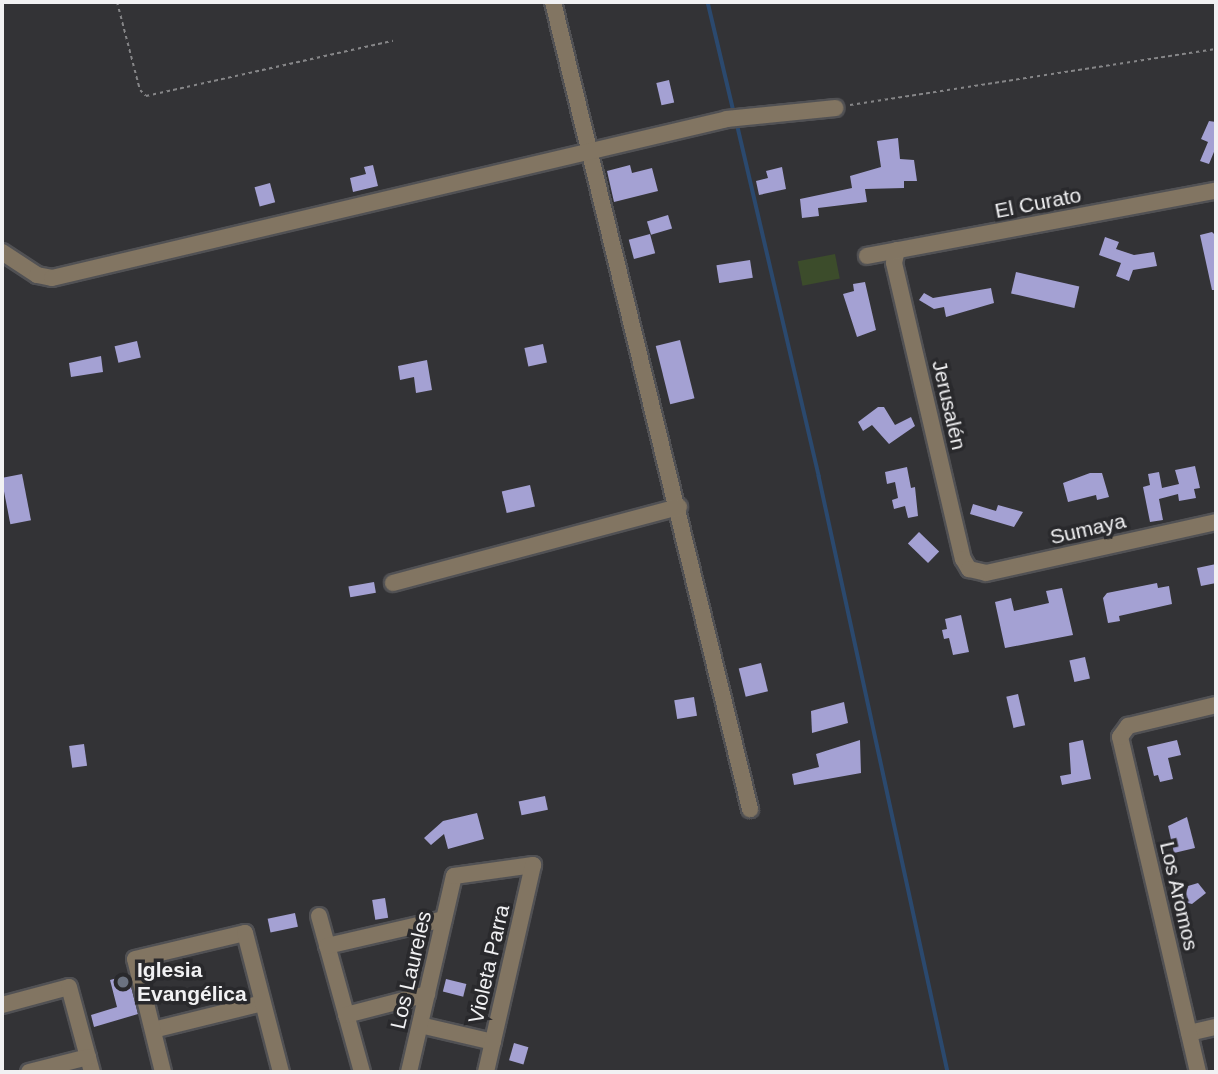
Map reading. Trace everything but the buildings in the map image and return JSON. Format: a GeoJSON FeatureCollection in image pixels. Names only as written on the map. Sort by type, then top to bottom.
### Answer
{"type":"FeatureCollection","features":[{"type":"Feature","properties":{"kind":"street"},"geometry":{"type":"LineString","coordinates":[[553,2],[679,507],[750,809]]}},
{"type":"Feature","properties":{"kind":"street"},"geometry":{"type":"LineString","coordinates":[[2,252],[37,275],[52,278],[590,149],[727,119],[835,108]]}},
{"type":"Feature","properties":{"kind":"street","name":"El Curato"},"geometry":{"type":"LineString","coordinates":[[867,256],[1216,191]]}},
{"type":"Feature","properties":{"kind":"street","name":"Jerusalén"},"geometry":{"type":"LineString","coordinates":[[897,250],[894,262],[969,569]]}},
{"type":"Feature","properties":{"kind":"street"},"geometry":{"type":"LineString","coordinates":[[393,583],[679,507]]}},
{"type":"Feature","properties":{"kind":"street","name":"Sumaya"},"geometry":{"type":"LineString","coordinates":[[969,569],[986,573],[1216,522]]}},
{"type":"Feature","properties":{"kind":"street","name":"Los Aromos"},"geometry":{"type":"LineString","coordinates":[[1198,1072],[1120,737],[1122,729],[1216,705]]}},
{"type":"Feature","properties":{"kind":"street","name":"Los Laureles"},"geometry":{"type":"LineString","coordinates":[[409,1072],[454,876],[533,864]]}},
{"type":"Feature","properties":{"kind":"street","name":"Violeta Parra"},"geometry":{"type":"LineString","coordinates":[[486,1072],[533,864]]}},
{"type":"Feature","properties":{"kind":"street"},"geometry":{"type":"LineString","coordinates":[[319,916],[362,1072]]}},
{"type":"Feature","properties":{"kind":"street"},"geometry":{"type":"LineString","coordinates":[[327,946],[444,919]]}},
{"type":"Feature","properties":{"kind":"street"},"geometry":{"type":"LineString","coordinates":[[163,1072],[135,960],[245,933],[281,1072]]}},
{"type":"Feature","properties":{"kind":"street"},"geometry":{"type":"LineString","coordinates":[[2,1005],[69,987],[90,1064],[29,1072]]}},
{"type":"Feature","properties":{"kind":"street"},"geometry":{"type":"LineString","coordinates":[[346,1015],[427,994]]}},
{"type":"Feature","properties":{"kind":"street"},"geometry":{"type":"LineString","coordinates":[[153,1030],[263,1003]]}},
{"type":"Feature","properties":{"kind":"street"},"geometry":{"type":"LineString","coordinates":[[419,1025],[493,1042]]}},
{"type":"Feature","properties":{"kind":"street"},"geometry":{"type":"LineString","coordinates":[[1189,1033],[1216,1027]]}},
{"type":"Feature","properties":{"kind":"path"},"geometry":{"type":"LineString","coordinates":[[117,2],[140,90],[146,96],[393,41]]}},
{"type":"Feature","properties":{"kind":"path"},"geometry":{"type":"LineString","coordinates":[[835,108],[1216,49]]}},
{"type":"Feature","properties":{"kind":"green space"},"geometry":{"type":"Polygon","coordinates":[[[835,254],[840,279],[802,286],[798,261],[835,254]]]}},
{"type":"Feature","properties":{"kind":"waterway"},"geometry":{"type":"LineString","coordinates":[[708,2],[734,112]]}},
{"type":"Feature","properties":{"kind":"waterway"},"geometry":{"type":"LineString","coordinates":[[737,123],[819,476],[948,1072]]}},
{"type":"Feature","properties":{"kind":"place","name":"Iglesia Evangélica"},"geometry":{"type":"Point","coordinates":[123,982]}}]}
